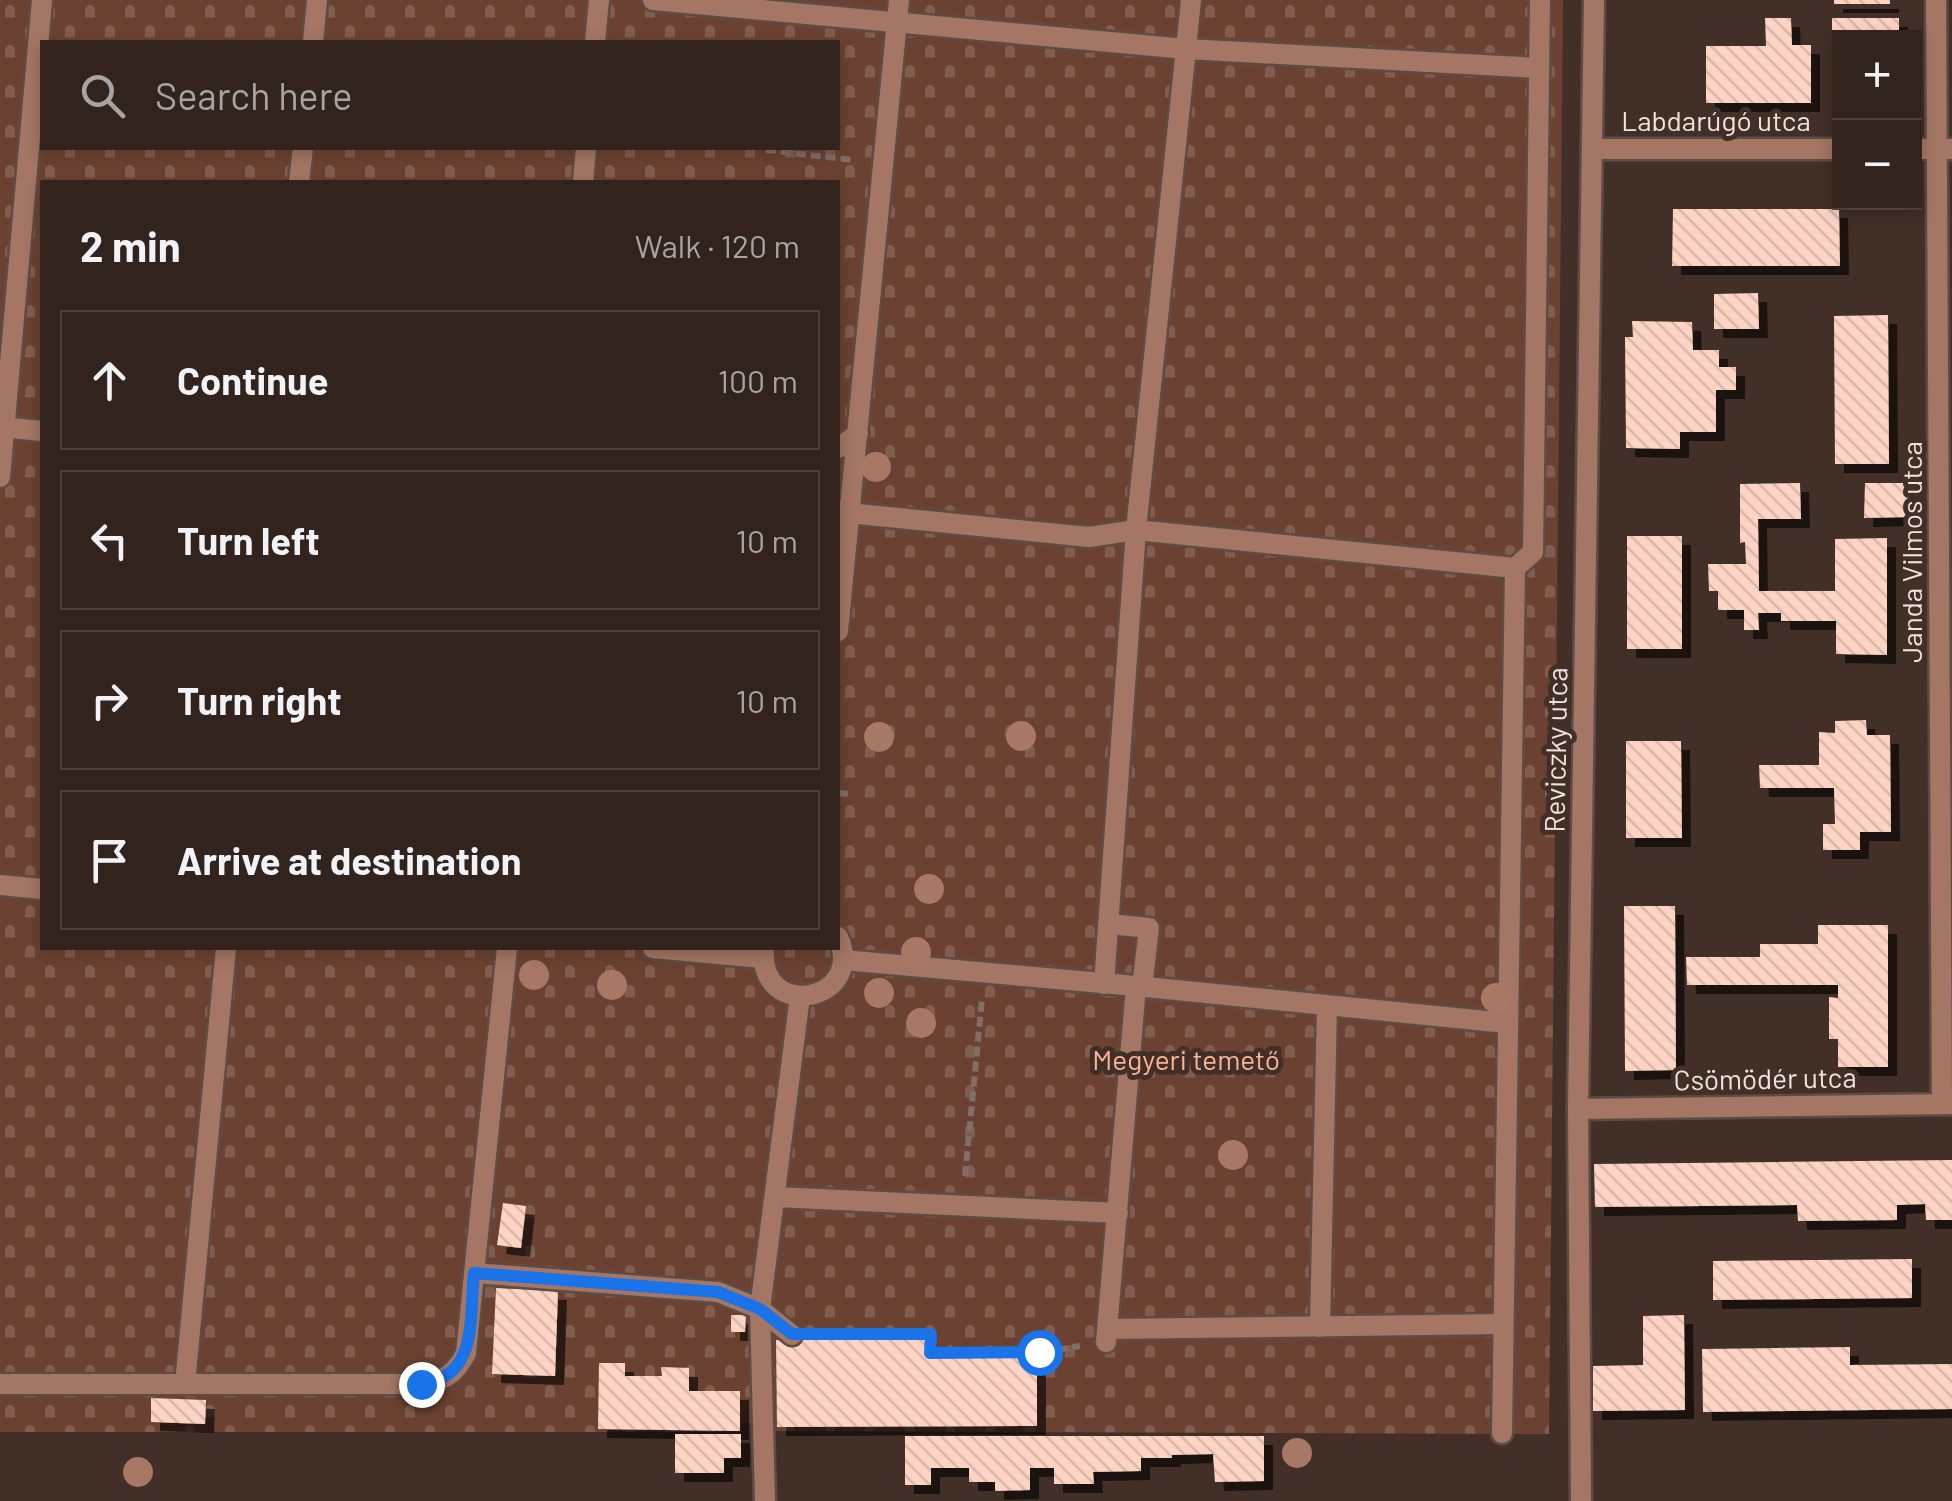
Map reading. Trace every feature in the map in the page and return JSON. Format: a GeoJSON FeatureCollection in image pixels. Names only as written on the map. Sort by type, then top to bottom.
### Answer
{"type":"FeatureCollection","features":[{"type":"Feature","properties":{"kind":"street"},"geometry":{"type":"LineString","coordinates":[[0,478],[42,0]]}},
{"type":"Feature","properties":{"kind":"street"},"geometry":{"type":"LineString","coordinates":[[313,40],[317,0]]}},
{"type":"Feature","properties":{"kind":"street"},"geometry":{"type":"LineString","coordinates":[[595,40],[599,0]]}},
{"type":"Feature","properties":{"kind":"street"},"geometry":{"type":"LineString","coordinates":[[653,0],[1186,48],[1539,68]]}},
{"type":"Feature","properties":{"kind":"street"},"geometry":{"type":"LineString","coordinates":[[840,591],[844,512],[858,434],[899,0]]}},
{"type":"Feature","properties":{"kind":"street"},"geometry":{"type":"LineString","coordinates":[[1104,984],[1136,530],[1190,0]]}},
{"type":"Feature","properties":{"kind":"street"},"geometry":{"type":"LineString","coordinates":[[844,512],[1090,537],[1136,530],[1514,568],[1533,552],[1540,0]]}},
{"type":"Feature","properties":{"kind":"street","name":"Reviczky utca"},"geometry":{"type":"LineString","coordinates":[[1581,1501],[1578,1109],[1594,0]]}},
{"type":"Feature","properties":{"kind":"street","name":"Janda Vilmos utca"},"geometry":{"type":"LineString","coordinates":[[1936,0],[1945,149],[1947,1104]]}},
{"type":"Feature","properties":{"kind":"street","name":"Labdarúgó utca"},"geometry":{"type":"LineString","coordinates":[[1593,149],[1832,149]]}},
{"type":"Feature","properties":{"kind":"street"},"geometry":{"type":"LineString","coordinates":[[300,180],[303,150]]}},
{"type":"Feature","properties":{"kind":"street"},"geometry":{"type":"LineString","coordinates":[[583,180],[586,150]]}},
{"type":"Feature","properties":{"kind":"street"},"geometry":{"type":"LineString","coordinates":[[2,427],[40,431]]}},
{"type":"Feature","properties":{"kind":"street"},"geometry":{"type":"LineString","coordinates":[[840,447],[858,434]]}},
{"type":"Feature","properties":{"kind":"street"},"geometry":{"type":"LineString","coordinates":[[1502,1434],[1514,568]]}},
{"type":"Feature","properties":{"kind":"street"},"geometry":{"type":"LineString","coordinates":[[0,886],[40,890]]}},
{"type":"Feature","properties":{"kind":"street"},"geometry":{"type":"LineString","coordinates":[[1109,924],[1149,928],[1139,987],[1107,1336],[1320,1326],[1503,1324]]}},
{"type":"Feature","properties":{"kind":"street"},"geometry":{"type":"LineString","coordinates":[[697,950],[763,953],[772,982],[781,990],[800,996],[818,994],[838,978],[843,960],[840,946]]}},
{"type":"Feature","properties":{"kind":"street"},"geometry":{"type":"LineString","coordinates":[[185,1384],[226,950]]}},
{"type":"Feature","properties":{"kind":"street"},"geometry":{"type":"LineString","coordinates":[[0,1384],[438,1382],[456,1372],[466,1353],[507,950]]}},
{"type":"Feature","properties":{"kind":"street"},"geometry":{"type":"LineString","coordinates":[[843,960],[1506,1022]]}},
{"type":"Feature","properties":{"kind":"street"},"geometry":{"type":"LineString","coordinates":[[765,1501],[760,1309],[800,996]]}},
{"type":"Feature","properties":{"kind":"street"},"geometry":{"type":"LineString","coordinates":[[1320,1326],[1327,1006]]}},
{"type":"Feature","properties":{"kind":"street","name":"Csömödér utca"},"geometry":{"type":"LineString","coordinates":[[1578,1109],[1947,1104]]}},
{"type":"Feature","properties":{"kind":"street"},"geometry":{"type":"LineString","coordinates":[[775,1197],[1118,1212]]}},
{"type":"Feature","properties":{"kind":"street"},"geometry":{"type":"LineString","coordinates":[[474,1273],[718,1292],[760,1309],[792,1334]]}},
{"type":"Feature","properties":{"kind":"path"},"geometry":{"type":"LineString","coordinates":[[766,150],[884,164]]}},
{"type":"Feature","properties":{"kind":"path"},"geometry":{"type":"LineString","coordinates":[[840,793],[848,794]]}},
{"type":"Feature","properties":{"kind":"path"},"geometry":{"type":"LineString","coordinates":[[963,1203],[984,973]]}},
{"type":"Feature","properties":{"kind":"path"},"geometry":{"type":"LineString","coordinates":[[792,1334],[931,1334],[930,1353],[1039,1352],[1107,1336]]}},
{"type":"Feature","properties":{"kind":"green space","name":"Megyeri temető"},"geometry":{"type":"Polygon","coordinates":[[[0,0],[1563,0],[1549,1434],[775,1431],[773,1422],[742,1423],[742,1432],[0,1432],[0,0]]]}},
{"type":"Feature","properties":{"kind":"building"},"geometry":{"type":"Polygon","coordinates":[[[1834,0],[1890,0],[1890,4],[1834,4],[1834,0]]]}},
{"type":"Feature","properties":{"kind":"building"},"geometry":{"type":"Polygon","coordinates":[[[1765,18],[1791,18],[1792,45],[1811,45],[1811,103],[1706,103],[1706,46],[1766,46],[1765,18]]]}},
{"type":"Feature","properties":{"kind":"building"},"geometry":{"type":"Polygon","coordinates":[[[1832,18],[1899,18],[1899,30],[1832,30],[1832,18]]]}},
{"type":"Feature","properties":{"kind":"building"},"geometry":{"type":"Polygon","coordinates":[[[1673,209],[1839,210],[1840,266],[1672,266],[1673,209]]]}},
{"type":"Feature","properties":{"kind":"building"},"geometry":{"type":"Polygon","coordinates":[[[1758,293],[1759,329],[1714,329],[1714,294],[1758,293]]]}},
{"type":"Feature","properties":{"kind":"building"},"geometry":{"type":"Polygon","coordinates":[[[1888,315],[1889,464],[1835,464],[1834,316],[1888,315]]]}},
{"type":"Feature","properties":{"kind":"building"},"geometry":{"type":"Polygon","coordinates":[[[1632,321],[1692,322],[1693,350],[1719,350],[1719,367],[1736,367],[1736,390],[1716,390],[1716,432],[1680,432],[1680,449],[1626,448],[1625,337],[1633,337],[1632,321]]]}},
{"type":"Feature","properties":{"kind":"building"},"geometry":{"type":"Polygon","coordinates":[[[1800,483],[1801,519],[1758,519],[1759,591],[1835,591],[1835,539],[1887,538],[1887,655],[1836,654],[1836,621],[1781,621],[1781,613],[1758,613],[1759,630],[1744,630],[1744,610],[1718,610],[1718,591],[1709,591],[1708,564],[1746,564],[1745,542],[1740,543],[1740,484],[1800,483]]]}},
{"type":"Feature","properties":{"kind":"building"},"geometry":{"type":"Polygon","coordinates":[[[1865,483],[1909,483],[1909,517],[1864,518],[1865,483]]]}},
{"type":"Feature","properties":{"kind":"building"},"geometry":{"type":"Polygon","coordinates":[[[1627,536],[1682,536],[1682,649],[1627,649],[1627,536]]]}},
{"type":"Feature","properties":{"kind":"building"},"geometry":{"type":"Polygon","coordinates":[[[1866,720],[1867,735],[1890,735],[1891,832],[1860,832],[1860,850],[1823,850],[1823,824],[1835,824],[1834,788],[1760,788],[1759,765],[1819,765],[1819,732],[1835,733],[1835,721],[1866,720]]]}},
{"type":"Feature","properties":{"kind":"building"},"geometry":{"type":"Polygon","coordinates":[[[1626,741],[1681,741],[1682,838],[1626,838],[1626,741]]]}},
{"type":"Feature","properties":{"kind":"building"},"geometry":{"type":"Polygon","coordinates":[[[1624,906],[1675,906],[1676,1070],[1625,1071],[1624,906]]]}},
{"type":"Feature","properties":{"kind":"building"},"geometry":{"type":"Polygon","coordinates":[[[1818,925],[1888,925],[1888,1067],[1838,1067],[1838,1039],[1829,1039],[1829,997],[1838,998],[1838,985],[1687,985],[1686,957],[1760,957],[1760,944],[1818,944],[1818,925]]]}},
{"type":"Feature","properties":{"kind":"building"},"geometry":{"type":"Polygon","coordinates":[[[1952,1160],[1952,1220],[1926,1220],[1925,1204],[1897,1205],[1897,1220],[1798,1221],[1797,1205],[1595,1207],[1594,1164],[1952,1160]]]}},
{"type":"Feature","properties":{"kind":"building"},"geometry":{"type":"Polygon","coordinates":[[[503,1203],[526,1206],[521,1248],[497,1245],[503,1203]]]}},
{"type":"Feature","properties":{"kind":"building"},"geometry":{"type":"Polygon","coordinates":[[[1912,1259],[1912,1298],[1713,1300],[1713,1261],[1912,1259]]]}},
{"type":"Feature","properties":{"kind":"building"},"geometry":{"type":"Polygon","coordinates":[[[496,1288],[558,1291],[555,1376],[492,1374],[496,1288]]]}},
{"type":"Feature","properties":{"kind":"building"},"geometry":{"type":"Polygon","coordinates":[[[731,1315],[746,1315],[745,1332],[731,1332],[731,1315]]]}},
{"type":"Feature","properties":{"kind":"building"},"geometry":{"type":"Polygon","coordinates":[[[1684,1315],[1685,1410],[1593,1411],[1593,1366],[1643,1365],[1643,1316],[1684,1315]]]}},
{"type":"Feature","properties":{"kind":"building"},"geometry":{"type":"Polygon","coordinates":[[[926,1339],[926,1357],[1037,1356],[1037,1426],[777,1427],[776,1340],[926,1339]]]}},
{"type":"Feature","properties":{"kind":"building"},"geometry":{"type":"Polygon","coordinates":[[[1850,1347],[1850,1365],[1952,1364],[1952,1409],[1703,1412],[1702,1349],[1850,1347]]]}},
{"type":"Feature","properties":{"kind":"building"},"geometry":{"type":"Polygon","coordinates":[[[599,1363],[625,1363],[625,1376],[662,1376],[661,1367],[689,1368],[689,1391],[740,1391],[740,1431],[598,1429],[599,1363]]]}},
{"type":"Feature","properties":{"kind":"building"},"geometry":{"type":"Polygon","coordinates":[[[151,1398],[206,1400],[205,1424],[151,1422],[151,1398]]]}},
{"type":"Feature","properties":{"kind":"building"},"geometry":{"type":"Polygon","coordinates":[[[675,1434],[741,1434],[741,1458],[724,1458],[724,1473],[675,1473],[675,1434]]]}},
{"type":"Feature","properties":{"kind":"building"},"geometry":{"type":"Polygon","coordinates":[[[905,1436],[1264,1436],[1264,1481],[1215,1482],[1213,1454],[1141,1458],[1141,1471],[1093,1472],[1094,1484],[1054,1484],[1054,1468],[1030,1468],[1030,1490],[995,1491],[995,1482],[969,1482],[969,1468],[931,1468],[931,1485],[905,1485],[905,1436]]]}},
{"type":"Feature","properties":{"kind":"route"},"geometry":{"type":"LineString","coordinates":[[421,1384],[438,1382],[456,1372],[466,1353],[474,1273],[718,1292],[760,1309],[792,1334],[931,1334],[930,1353],[1039,1352]]}}]}
